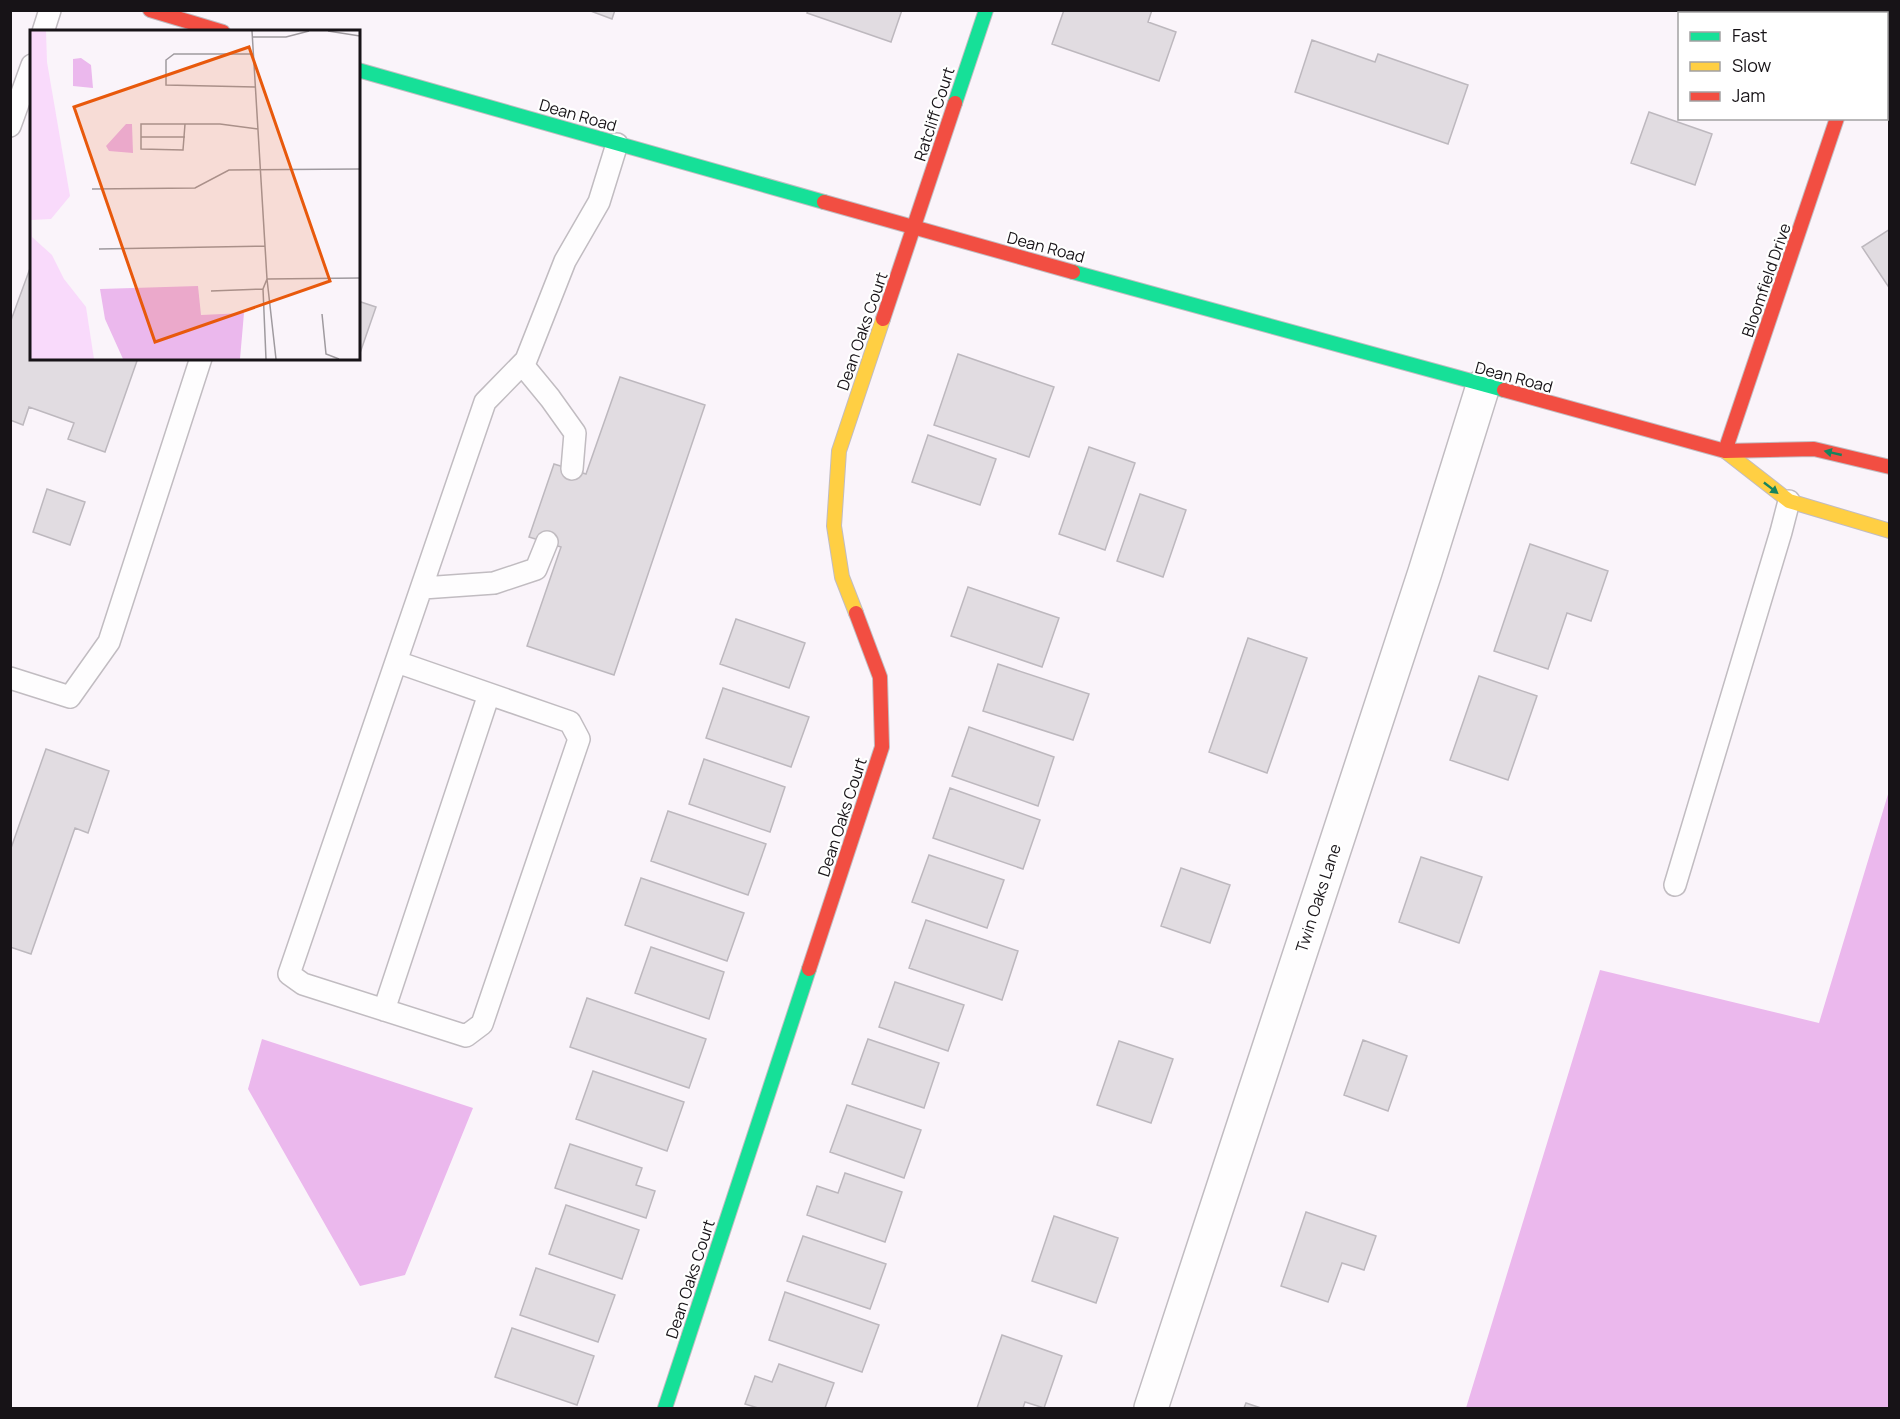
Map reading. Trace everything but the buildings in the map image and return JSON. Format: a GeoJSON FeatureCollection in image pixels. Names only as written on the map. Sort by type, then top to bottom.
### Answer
{"type":"FeatureCollection","features":[{"type":"Feature","properties":{"kind":"main road"},"geometry":{"type":"LineString","coordinates":[[150,10],[216,30]]}},
{"type":"Feature","properties":{"kind":"main road","name":"Ratcliff Court"},"geometry":{"type":"LineString","coordinates":[[914,228],[986,10]]}},
{"type":"Feature","properties":{"kind":"main road","name":"Dean Road"},"geometry":{"type":"LineString","coordinates":[[360,71],[914,228],[1725,451],[1815,449],[1890,467]]}},
{"type":"Feature","properties":{"kind":"main road","name":"Bloomfield Drive"},"geometry":{"type":"LineString","coordinates":[[1725,451],[1836,120]]}},
{"type":"Feature","properties":{"kind":"main road","name":"Dean Oaks Court"},"geometry":{"type":"LineString","coordinates":[[665,1408],[882,747],[879,677],[842,577],[834,526],[838,452],[914,228]]}},
{"type":"Feature","properties":{"kind":"main road","name":"Dean Road"},"geometry":{"type":"LineString","coordinates":[[1725,451],[1789,501],[1890,531]]}},
{"type":"Feature","properties":{"kind":"street","name":"Twin Oaks Lane"},"geometry":{"type":"LineString","coordinates":[[1150,1408],[1425,572],[1483,386]]}},
{"type":"Feature","properties":{"kind":"lane"},"geometry":{"type":"LineString","coordinates":[[44,30],[50,10]]}},
{"type":"Feature","properties":{"kind":"lane"},"geometry":{"type":"LineString","coordinates":[[10,126],[30,71]]}},
{"type":"Feature","properties":{"kind":"lane"},"geometry":{"type":"LineString","coordinates":[[397,662],[570,722],[579,739],[482,1023],[466,1036],[303,984],[290,974],[485,402],[526,360],[565,261],[599,202],[617,144]]}},
{"type":"Feature","properties":{"kind":"lane"},"geometry":{"type":"LineString","coordinates":[[10,678],[70,697],[109,642],[200,360]]}},
{"type":"Feature","properties":{"kind":"lane"},"geometry":{"type":"LineString","coordinates":[[522,363],[575,432],[572,469]]}},
{"type":"Feature","properties":{"kind":"lane"},"geometry":{"type":"LineString","coordinates":[[1675,885],[1789,501]]}},
{"type":"Feature","properties":{"kind":"lane"},"geometry":{"type":"LineString","coordinates":[[423,588],[494,583],[536,569],[547,542]]}},
{"type":"Feature","properties":{"kind":"lane"},"geometry":{"type":"LineString","coordinates":[[384,1010],[489,694]]}},
{"type":"Feature","properties":{"kind":"shaded area"},"geometry":{"type":"Polygon","coordinates":[[[1889,791],[1889,1408],[1466,1408],[1600,970],[1819,1023],[1889,791]]]}},
{"type":"Feature","properties":{"kind":"shaded area"},"geometry":{"type":"Polygon","coordinates":[[[262,1039],[473,1108],[405,1275],[360,1286],[248,1089],[262,1039]]]}},
{"type":"Feature","properties":{"kind":"traffic: fast"},"geometry":{"type":"LineString","coordinates":[[955,103],[986,10]]}},
{"type":"Feature","properties":{"kind":"traffic: fast"},"geometry":{"type":"LineString","coordinates":[[360,71],[824,202]]}},
{"type":"Feature","properties":{"kind":"traffic: fast"},"geometry":{"type":"LineString","coordinates":[[1073,272],[1504,390]]}},
{"type":"Feature","properties":{"kind":"traffic: fast"},"geometry":{"type":"LineString","coordinates":[[665,1408],[809,969]]}},
{"type":"Feature","properties":{"kind":"traffic: slow"},"geometry":{"type":"LineString","coordinates":[[856,613],[842,577],[834,526],[839,451],[883,319]]}},
{"type":"Feature","properties":{"kind":"traffic: slow"},"geometry":{"type":"LineString","coordinates":[[1725,451],[1789,501],[1890,531]]}},
{"type":"Feature","properties":{"kind":"traffic: jam"},"geometry":{"type":"LineString","coordinates":[[150,10],[216,30]]}},
{"type":"Feature","properties":{"kind":"traffic: jam"},"geometry":{"type":"LineString","coordinates":[[883,319],[955,103]]}},
{"type":"Feature","properties":{"kind":"traffic: jam"},"geometry":{"type":"LineString","coordinates":[[1725,451],[1836,120]]}},
{"type":"Feature","properties":{"kind":"traffic: jam"},"geometry":{"type":"LineString","coordinates":[[824,202],[1073,272]]}},
{"type":"Feature","properties":{"kind":"traffic: jam"},"geometry":{"type":"LineString","coordinates":[[1504,390],[1725,451],[1814,449],[1890,467]]}},
{"type":"Feature","properties":{"kind":"traffic: jam"},"geometry":{"type":"LineString","coordinates":[[809,969],[882,747],[880,677],[856,613]]}}]}
